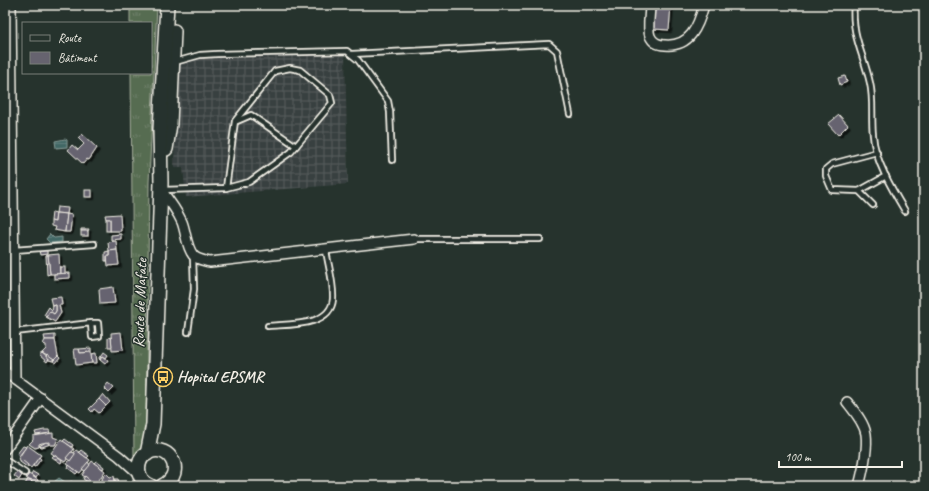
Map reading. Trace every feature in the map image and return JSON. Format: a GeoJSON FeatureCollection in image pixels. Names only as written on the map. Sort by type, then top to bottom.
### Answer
{"type":"FeatureCollection","features":[{"type":"Feature","properties":{"kind":"main road","name":"Route de Mafate"},"geometry":{"type":"LineString","coordinates":[[140,474],[139,467],[144,457],[153,424],[161,186],[170,124],[167,5]]}},
{"type":"Feature","properties":{"kind":"main road","name":"Route de Mafate"},"geometry":{"type":"LineString","coordinates":[[168,63],[176,5]]}},
{"type":"Feature","properties":{"kind":"main road","name":"Route de Mafate"},"geometry":{"type":"LineString","coordinates":[[153,424],[158,441],[173,461],[173,476],[167,484]]}},
{"type":"Feature","properties":{"kind":"main road"},"geometry":{"type":"LineString","coordinates":[[144,457],[156,450],[166,453]]}},
{"type":"Feature","properties":{"kind":"main road"},"geometry":{"type":"LineString","coordinates":[[140,474],[144,482],[151,486]]}},
{"type":"Feature","properties":{"kind":"street"},"geometry":{"type":"LineString","coordinates":[[11,5],[15,378]]}},
{"type":"Feature","properties":{"kind":"street"},"geometry":{"type":"LineString","coordinates":[[650,5],[649,35],[658,45],[666,46],[680,45],[684,42],[692,33],[701,16],[704,5]]}},
{"type":"Feature","properties":{"kind":"street"},"geometry":{"type":"LineString","coordinates":[[161,186],[182,222],[193,255],[199,259],[210,262],[414,239]]}},
{"type":"Feature","properties":{"kind":"street"},"geometry":{"type":"LineString","coordinates":[[5,372],[119,456],[140,474]]}},
{"type":"Feature","properties":{"kind":"street"},"geometry":{"type":"LineString","coordinates":[[5,449],[41,398]]}},
{"type":"Feature","properties":{"kind":"street"},"geometry":{"type":"LineString","coordinates":[[847,402],[861,421],[866,433],[864,466],[859,486]]}},
{"type":"Feature","properties":{"kind":"street"},"geometry":{"type":"LineString","coordinates":[[119,456],[132,460],[144,457]]}},
{"type":"Feature","properties":{"kind":"lane"},"geometry":{"type":"LineString","coordinates":[[854,5],[855,36],[871,89],[873,117],[872,136],[886,176],[905,211]]}},
{"type":"Feature","properties":{"kind":"lane"},"geometry":{"type":"LineString","coordinates":[[352,54],[549,44],[557,51],[570,114]]}},
{"type":"Feature","properties":{"kind":"lane"},"geometry":{"type":"LineString","coordinates":[[168,63],[200,55],[347,51],[358,60],[388,101],[390,112],[392,160]]}},
{"type":"Feature","properties":{"kind":"lane"},"geometry":{"type":"LineString","coordinates":[[161,186],[226,188],[249,182],[296,146],[332,103],[330,95],[300,70],[290,68],[275,71],[236,121],[226,188]]}},
{"type":"Feature","properties":{"kind":"lane"},"geometry":{"type":"LineString","coordinates":[[236,121],[251,115],[296,146]]}},
{"type":"Feature","properties":{"kind":"lane"},"geometry":{"type":"LineString","coordinates":[[877,152],[832,164],[826,169],[826,176],[832,190],[859,191],[886,176]]}},
{"type":"Feature","properties":{"kind":"lane"},"geometry":{"type":"LineString","coordinates":[[859,191],[873,205]]}},
{"type":"Feature","properties":{"kind":"lane"},"geometry":{"type":"LineString","coordinates":[[414,239],[540,239]]}},
{"type":"Feature","properties":{"kind":"lane"},"geometry":{"type":"LineString","coordinates":[[14,250],[94,244]]}},
{"type":"Feature","properties":{"kind":"lane"},"geometry":{"type":"LineString","coordinates":[[268,326],[315,320],[323,316],[329,310],[333,298],[326,250]]}},
{"type":"Feature","properties":{"kind":"lane"},"geometry":{"type":"LineString","coordinates":[[188,332],[194,290],[193,255]]}},
{"type":"Feature","properties":{"kind":"lane"},"geometry":{"type":"LineString","coordinates":[[15,332],[91,323]]}},
{"type":"Feature","properties":{"kind":"lane"},"geometry":{"type":"LineString","coordinates":[[5,460],[24,473]]}},
{"type":"Feature","properties":{"kind":"shaded area"},"geometry":{"type":"Polygon","coordinates":[[[345,54],[348,184],[186,197],[183,168],[174,168],[177,59],[345,54]]]}},
{"type":"Feature","properties":{"kind":"green space"},"geometry":{"type":"Polygon","coordinates":[[[130,5],[157,5],[149,182],[146,435],[142,450],[134,460],[131,74],[152,74],[152,22],[130,22],[130,5]]]}},
{"type":"Feature","properties":{"kind":"water"},"geometry":{"type":"Polygon","coordinates":[[[67,140],[67,147],[56,148],[55,141],[67,140]]]}},
{"type":"Feature","properties":{"kind":"water"},"geometry":{"type":"Polygon","coordinates":[[[50,234],[54,238],[62,237],[62,242],[50,243],[46,239],[50,234]]]}},
{"type":"Feature","properties":{"kind":"water"},"geometry":{"type":"Polygon","coordinates":[[[59,478],[68,484],[71,481],[77,486],[56,486],[54,482],[59,478]]]}},
{"type":"Feature","properties":{"kind":"building"},"geometry":{"type":"Polygon","coordinates":[[[654,5],[671,5],[669,30],[653,29],[654,5]]]}},
{"type":"Feature","properties":{"kind":"building"},"geometry":{"type":"Polygon","coordinates":[[[845,76],[847,82],[840,85],[838,78],[845,76]]]}},
{"type":"Feature","properties":{"kind":"building"},"geometry":{"type":"Polygon","coordinates":[[[839,115],[848,125],[838,135],[828,124],[839,115]]]}},
{"type":"Feature","properties":{"kind":"building"},"geometry":{"type":"Polygon","coordinates":[[[82,134],[97,148],[89,160],[87,159],[83,164],[68,150],[72,145],[78,150],[84,144],[78,138],[82,134]]]}},
{"type":"Feature","properties":{"kind":"building"},"geometry":{"type":"Polygon","coordinates":[[[85,190],[92,190],[92,197],[85,197],[85,190]]]}},
{"type":"Feature","properties":{"kind":"building"},"geometry":{"type":"Polygon","coordinates":[[[57,207],[68,208],[67,214],[56,213],[57,207]]]}},
{"type":"Feature","properties":{"kind":"building"},"geometry":{"type":"Polygon","coordinates":[[[52,212],[56,213],[55,222],[51,221],[52,212]]]}},
{"type":"Feature","properties":{"kind":"building"},"geometry":{"type":"Polygon","coordinates":[[[56,213],[67,214],[65,232],[54,230],[55,227],[51,226],[51,221],[55,222],[56,213]]]}},
{"type":"Feature","properties":{"kind":"building"},"geometry":{"type":"Polygon","coordinates":[[[67,214],[72,215],[70,232],[65,232],[67,214]]]}},
{"type":"Feature","properties":{"kind":"building"},"geometry":{"type":"Polygon","coordinates":[[[120,214],[121,231],[110,231],[110,219],[106,219],[105,215],[120,214]]]}},
{"type":"Feature","properties":{"kind":"building"},"geometry":{"type":"Polygon","coordinates":[[[106,219],[110,219],[110,231],[106,231],[106,219]]]}},
{"type":"Feature","properties":{"kind":"building"},"geometry":{"type":"Polygon","coordinates":[[[81,229],[89,229],[88,231],[81,231],[81,229]]]}},
{"type":"Feature","properties":{"kind":"building"},"geometry":{"type":"Polygon","coordinates":[[[81,231],[88,231],[88,236],[81,236],[81,231]]]}},
{"type":"Feature","properties":{"kind":"building"},"geometry":{"type":"Polygon","coordinates":[[[121,234],[121,239],[111,240],[111,235],[121,234]]]}},
{"type":"Feature","properties":{"kind":"building"},"geometry":{"type":"Polygon","coordinates":[[[116,241],[117,250],[109,251],[108,242],[116,241]]]}},
{"type":"Feature","properties":{"kind":"building"},"geometry":{"type":"Polygon","coordinates":[[[39,250],[47,250],[47,254],[40,255],[39,250]]]}},
{"type":"Feature","properties":{"kind":"building"},"geometry":{"type":"Polygon","coordinates":[[[117,250],[119,265],[108,266],[107,256],[109,256],[109,251],[117,250]]]}},
{"type":"Feature","properties":{"kind":"building"},"geometry":{"type":"Polygon","coordinates":[[[109,251],[107,261],[105,261],[105,252],[109,251]]]}},
{"type":"Feature","properties":{"kind":"building"},"geometry":{"type":"Polygon","coordinates":[[[59,254],[60,274],[50,274],[48,255],[59,254]]]}},
{"type":"Feature","properties":{"kind":"building"},"geometry":{"type":"Polygon","coordinates":[[[46,255],[48,255],[50,274],[47,275],[46,255]]]}},
{"type":"Feature","properties":{"kind":"building"},"geometry":{"type":"Polygon","coordinates":[[[60,267],[65,267],[65,274],[60,274],[60,267]]]}},
{"type":"Feature","properties":{"kind":"building"},"geometry":{"type":"Polygon","coordinates":[[[70,273],[70,278],[54,279],[54,274],[70,273]]]}},
{"type":"Feature","properties":{"kind":"building"},"geometry":{"type":"Polygon","coordinates":[[[113,287],[115,303],[100,304],[99,289],[113,287]]]}},
{"type":"Feature","properties":{"kind":"building"},"geometry":{"type":"Polygon","coordinates":[[[61,297],[62,305],[59,305],[61,313],[55,322],[46,317],[50,311],[54,314],[56,311],[56,305],[52,306],[50,298],[61,297]]]}},
{"type":"Feature","properties":{"kind":"building"},"geometry":{"type":"Polygon","coordinates":[[[56,305],[56,311],[54,314],[50,311],[46,317],[44,315],[49,307],[52,310],[53,306],[56,305]]]}},
{"type":"Feature","properties":{"kind":"building"},"geometry":{"type":"Polygon","coordinates":[[[121,332],[123,350],[112,351],[111,333],[121,332]]]}},
{"type":"Feature","properties":{"kind":"building"},"geometry":{"type":"Polygon","coordinates":[[[55,335],[55,340],[45,340],[44,336],[55,335]]]}},
{"type":"Feature","properties":{"kind":"building"},"geometry":{"type":"Polygon","coordinates":[[[111,337],[112,347],[108,347],[108,338],[111,337]]]}},
{"type":"Feature","properties":{"kind":"building"},"geometry":{"type":"Polygon","coordinates":[[[45,340],[55,340],[58,356],[54,360],[42,353],[46,349],[46,345],[43,344],[45,340]]]}},
{"type":"Feature","properties":{"kind":"building"},"geometry":{"type":"Polygon","coordinates":[[[91,348],[91,352],[80,353],[79,349],[91,348]]]}},
{"type":"Feature","properties":{"kind":"building"},"geometry":{"type":"Polygon","coordinates":[[[74,349],[79,349],[80,353],[91,352],[92,363],[76,365],[74,349]]]}},
{"type":"Feature","properties":{"kind":"building"},"geometry":{"type":"Polygon","coordinates":[[[104,352],[108,355],[106,358],[103,356],[100,360],[99,359],[104,352]]]}},
{"type":"Feature","properties":{"kind":"building"},"geometry":{"type":"Polygon","coordinates":[[[42,353],[49,359],[47,362],[39,355],[42,353]]]}},
{"type":"Feature","properties":{"kind":"building"},"geometry":{"type":"Polygon","coordinates":[[[96,353],[97,363],[92,363],[91,354],[96,353]]]}},
{"type":"Feature","properties":{"kind":"building"},"geometry":{"type":"Polygon","coordinates":[[[47,355],[54,360],[49,360],[46,356],[47,355]]]}},
{"type":"Feature","properties":{"kind":"building"},"geometry":{"type":"Polygon","coordinates":[[[58,356],[60,358],[56,363],[53,361],[58,356]]]}},
{"type":"Feature","properties":{"kind":"building"},"geometry":{"type":"Polygon","coordinates":[[[103,356],[108,360],[105,364],[100,360],[103,356]]]}},
{"type":"Feature","properties":{"kind":"building"},"geometry":{"type":"Polygon","coordinates":[[[108,383],[114,388],[109,393],[104,388],[108,383]]]}},
{"type":"Feature","properties":{"kind":"building"},"geometry":{"type":"Polygon","coordinates":[[[103,394],[110,402],[106,406],[99,399],[103,394]]]}},
{"type":"Feature","properties":{"kind":"building"},"geometry":{"type":"Polygon","coordinates":[[[99,399],[106,406],[99,413],[94,409],[92,412],[89,409],[99,399]]]}},
{"type":"Feature","properties":{"kind":"building"},"geometry":{"type":"Polygon","coordinates":[[[49,430],[50,433],[36,435],[35,432],[49,430]]]}},
{"type":"Feature","properties":{"kind":"building"},"geometry":{"type":"Polygon","coordinates":[[[53,433],[53,437],[58,439],[55,445],[50,445],[50,442],[42,443],[39,444],[39,447],[35,448],[29,444],[33,440],[33,436],[53,433]]]}},
{"type":"Feature","properties":{"kind":"building"},"geometry":{"type":"Polygon","coordinates":[[[61,439],[74,449],[65,462],[51,453],[61,439]]]}},
{"type":"Feature","properties":{"kind":"building"},"geometry":{"type":"Polygon","coordinates":[[[65,439],[73,445],[72,447],[63,441],[65,439]]]}},
{"type":"Feature","properties":{"kind":"building"},"geometry":{"type":"Polygon","coordinates":[[[46,442],[50,444],[42,447],[39,446],[46,442]]]}},
{"type":"Feature","properties":{"kind":"building"},"geometry":{"type":"Polygon","coordinates":[[[27,445],[41,455],[31,468],[18,459],[27,445]]]}},
{"type":"Feature","properties":{"kind":"building"},"geometry":{"type":"Polygon","coordinates":[[[23,446],[26,447],[19,456],[17,454],[23,446]]]}},
{"type":"Feature","properties":{"kind":"building"},"geometry":{"type":"Polygon","coordinates":[[[76,450],[90,460],[80,473],[67,464],[76,450]]]}},
{"type":"Feature","properties":{"kind":"building"},"geometry":{"type":"Polygon","coordinates":[[[81,450],[89,456],[87,458],[79,452],[81,450]]]}},
{"type":"Feature","properties":{"kind":"building"},"geometry":{"type":"Polygon","coordinates":[[[71,452],[75,454],[70,461],[66,458],[71,452]]]}},
{"type":"Feature","properties":{"kind":"building"},"geometry":{"type":"Polygon","coordinates":[[[54,455],[62,461],[61,463],[52,457],[54,455]]]}},
{"type":"Feature","properties":{"kind":"building"},"geometry":{"type":"Polygon","coordinates":[[[39,457],[41,459],[35,467],[33,466],[39,457]]]}},
{"type":"Feature","properties":{"kind":"building"},"geometry":{"type":"Polygon","coordinates":[[[22,460],[28,465],[27,467],[20,462],[22,460]]]}},
{"type":"Feature","properties":{"kind":"building"},"geometry":{"type":"Polygon","coordinates":[[[92,461],[105,471],[96,484],[82,475],[92,461]]]}},
{"type":"Feature","properties":{"kind":"building"},"geometry":{"type":"Polygon","coordinates":[[[96,461],[104,467],[103,469],[94,463],[96,461]]]}},
{"type":"Feature","properties":{"kind":"building"},"geometry":{"type":"Polygon","coordinates":[[[88,462],[90,465],[85,471],[82,469],[88,462]]]}},
{"type":"Feature","properties":{"kind":"building"},"geometry":{"type":"Polygon","coordinates":[[[69,465],[78,472],[76,474],[68,468],[69,465]]]}},
{"type":"Feature","properties":{"kind":"building"},"geometry":{"type":"Polygon","coordinates":[[[17,472],[22,475],[19,480],[14,476],[17,472]]]}},
{"type":"Feature","properties":{"kind":"building"},"geometry":{"type":"Polygon","coordinates":[[[33,472],[38,475],[36,478],[31,475],[33,472]]]}},
{"type":"Feature","properties":{"kind":"building"},"geometry":{"type":"Polygon","coordinates":[[[106,473],[110,477],[114,476],[116,486],[108,486],[106,482],[103,483],[102,479],[106,473]]]}},
{"type":"Feature","properties":{"kind":"building"},"geometry":{"type":"Polygon","coordinates":[[[29,474],[38,480],[37,483],[35,484],[26,478],[29,474]]]}},
{"type":"Feature","properties":{"kind":"building"},"geometry":{"type":"Polygon","coordinates":[[[85,476],[93,483],[92,485],[83,479],[85,476]]]}},
{"type":"Feature","properties":{"kind":"building"},"geometry":{"type":"Polygon","coordinates":[[[28,479],[32,482],[30,484],[31,486],[24,486],[28,479]]]}},
{"type":"Feature","properties":{"kind":"building"},"geometry":{"type":"Polygon","coordinates":[[[115,479],[118,479],[120,486],[116,486],[115,479]]]}},
{"type":"Feature","properties":{"kind":"place","name":"Hopital EPSMR"},"geometry":{"type":"Point","coordinates":[163,377]}}]}
